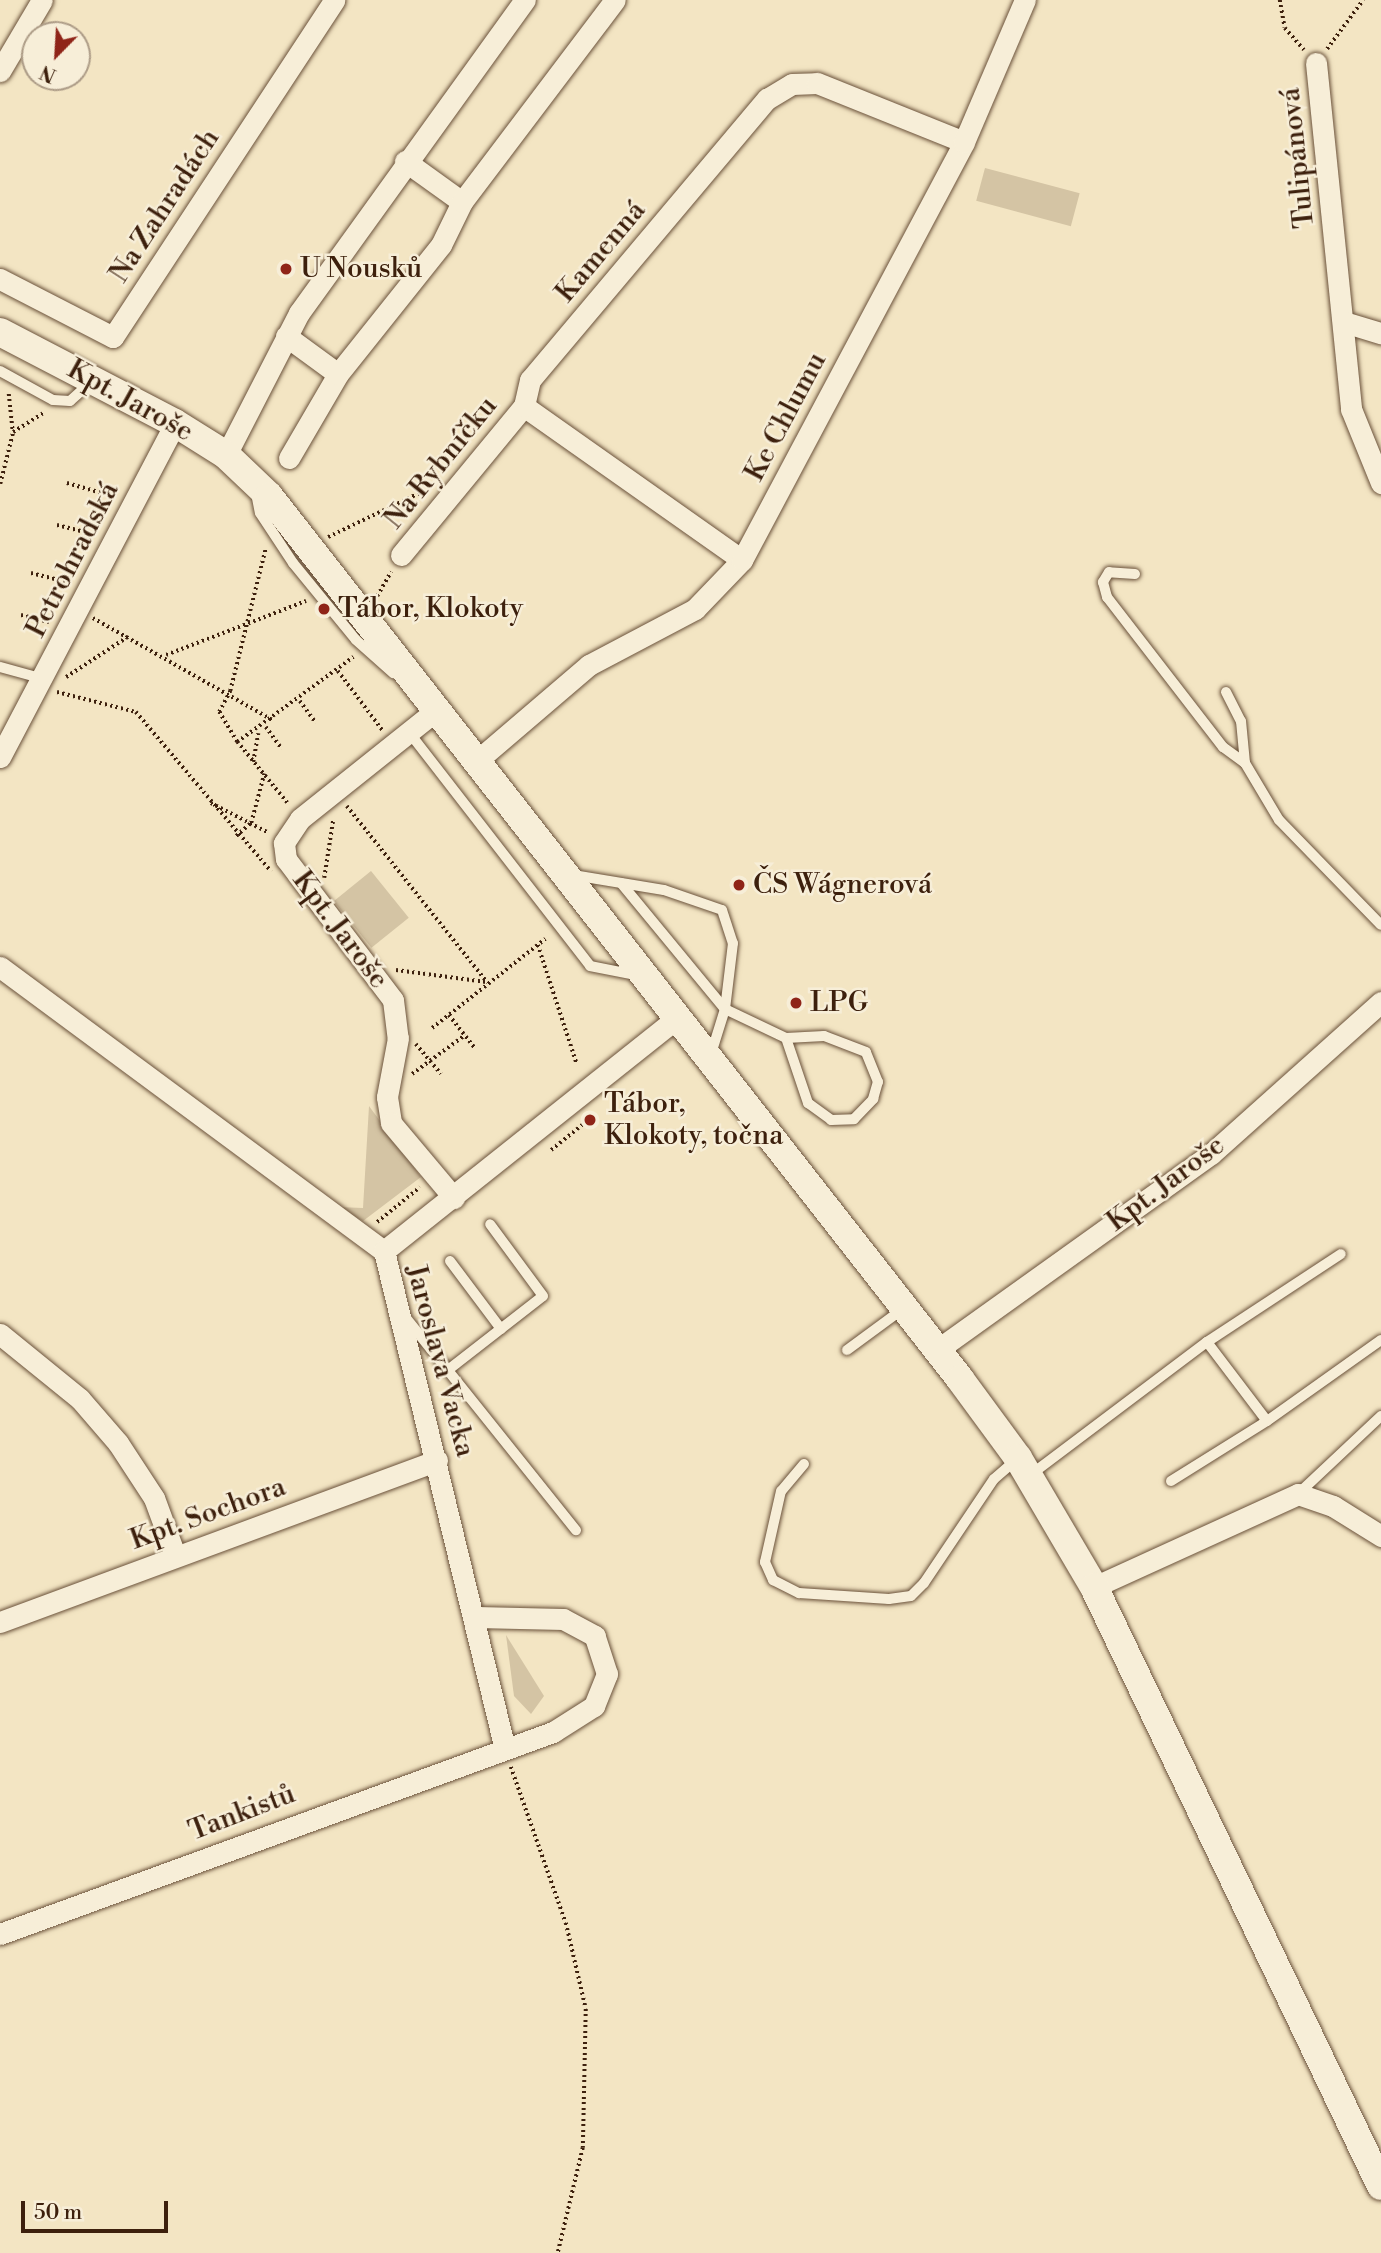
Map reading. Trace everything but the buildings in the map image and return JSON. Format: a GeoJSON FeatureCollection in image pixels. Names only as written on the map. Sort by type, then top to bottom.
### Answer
{"type":"FeatureCollection","features":[{"type":"Feature","properties":{"kind":"street"},"geometry":{"type":"LineString","coordinates":[[0,71],[7,45],[42,0]]}},
{"type":"Feature","properties":{"kind":"street","name":"Na Zahradách"},"geometry":{"type":"LineString","coordinates":[[0,279],[113,337],[334,0]]}},
{"type":"Feature","properties":{"kind":"street"},"geometry":{"type":"LineString","coordinates":[[226,455],[286,336],[405,161],[525,0]]}},
{"type":"Feature","properties":{"kind":"street"},"geometry":{"type":"LineString","coordinates":[[289,458],[338,374],[441,245],[461,202],[615,0]]}},
{"type":"Feature","properties":{"kind":"street","name":"Ke Chlumu"},"geometry":{"type":"LineString","coordinates":[[479,759],[589,665],[695,609],[742,560],[964,142],[1025,0]]}},
{"type":"Feature","properties":{"kind":"street","name":"Tulipánová"},"geometry":{"type":"LineString","coordinates":[[1316,63],[1344,322]]}},
{"type":"Feature","properties":{"kind":"street","name":"Kamenná"},"geometry":{"type":"LineString","coordinates":[[524,406],[530,380],[767,99],[792,84],[817,83],[964,142]]}},
{"type":"Feature","properties":{"kind":"street"},"geometry":{"type":"LineString","coordinates":[[405,161],[461,202]]}},
{"type":"Feature","properties":{"kind":"street"},"geometry":{"type":"LineString","coordinates":[[1381,333],[1344,322],[1352,409],[1381,483]]}},
{"type":"Feature","properties":{"kind":"street","name":"Kpt. Jaroše"},"geometry":{"type":"LineString","coordinates":[[0,332],[175,423],[226,455],[252,477],[311,545],[439,708],[937,1350],[1023,1467],[1094,1587],[1381,2186]]}},
{"type":"Feature","properties":{"kind":"street"},"geometry":{"type":"LineString","coordinates":[[286,336],[338,374]]}},
{"type":"Feature","properties":{"kind":"street"},"geometry":{"type":"LineString","coordinates":[[524,406],[742,560]]}},
{"type":"Feature","properties":{"kind":"street","name":"Na Rybníčku"},"geometry":{"type":"LineString","coordinates":[[401,555],[524,406]]}},
{"type":"Feature","properties":{"kind":"street","name":"Petrohradská"},"geometry":{"type":"LineString","coordinates":[[0,757],[54,683],[175,423]]}},
{"type":"Feature","properties":{"kind":"street","name":"Kpt. Jaroše"},"geometry":{"type":"LineString","coordinates":[[439,708],[337,793],[300,819],[285,851],[320,904],[393,1000],[398,1038],[387,1097],[391,1123],[454,1198]]}},
{"type":"Feature","properties":{"kind":"street","name":"Jaroslava Vacka"},"geometry":{"type":"LineString","coordinates":[[0,967],[384,1251],[395,1304],[477,1617],[504,1745]]}},
{"type":"Feature","properties":{"kind":"street","name":"Kpt. Jaroše"},"geometry":{"type":"LineString","coordinates":[[937,1350],[1211,1154],[1381,1002]]}},
{"type":"Feature","properties":{"kind":"street"},"geometry":{"type":"LineString","coordinates":[[384,1251],[454,1198],[679,1016]]}},
{"type":"Feature","properties":{"kind":"street"},"geometry":{"type":"LineString","coordinates":[[0,1334],[80,1399],[118,1443],[153,1498],[175,1555]]}},
{"type":"Feature","properties":{"kind":"street","name":"Kpt. Sochora"},"geometry":{"type":"LineString","coordinates":[[0,1622],[437,1460]]}},
{"type":"Feature","properties":{"kind":"street"},"geometry":{"type":"LineString","coordinates":[[1094,1587],[1298,1494],[1333,1506],[1381,1536]]}},
{"type":"Feature","properties":{"kind":"street","name":"Tankistů"},"geometry":{"type":"LineString","coordinates":[[0,1934],[504,1745],[553,1732],[594,1706],[607,1674],[595,1636],[563,1619],[477,1617]]}},
{"type":"Feature","properties":{"kind":"lane"},"geometry":{"type":"LineString","coordinates":[[0,371],[53,400],[70,401],[93,381]]}},
{"type":"Feature","properties":{"kind":"lane"},"geometry":{"type":"LineString","coordinates":[[252,477],[260,513],[310,585],[365,649],[439,708]]}},
{"type":"Feature","properties":{"kind":"lane"},"geometry":{"type":"LineString","coordinates":[[1135,575],[1109,572],[1103,582],[1107,597],[1223,747],[1245,763],[1279,820],[1381,925]]}},
{"type":"Feature","properties":{"kind":"lane"},"geometry":{"type":"LineString","coordinates":[[0,667],[54,683]]}},
{"type":"Feature","properties":{"kind":"lane"},"geometry":{"type":"LineString","coordinates":[[1226,692],[1241,721],[1245,763]]}},
{"type":"Feature","properties":{"kind":"lane"},"geometry":{"type":"LineString","coordinates":[[408,732],[590,966],[650,978]]}},
{"type":"Feature","properties":{"kind":"lane"},"geometry":{"type":"LineString","coordinates":[[568,874],[707,901],[722,910],[733,943],[725,1009],[710,1057]]}},
{"type":"Feature","properties":{"kind":"lane"},"geometry":{"type":"LineString","coordinates":[[621,883],[725,1009],[786,1038],[833,1038],[866,1052],[878,1082],[873,1098],[854,1119],[831,1120],[802,1094],[786,1038]]}},
{"type":"Feature","properties":{"kind":"lane"},"geometry":{"type":"LineString","coordinates":[[448,1370],[543,1296],[490,1224]]}},
{"type":"Feature","properties":{"kind":"lane"},"geometry":{"type":"LineString","coordinates":[[804,1464],[781,1490],[765,1562],[772,1580],[799,1593],[889,1600],[911,1596],[924,1583],[994,1479],[1023,1467],[1342,1254]]}},
{"type":"Feature","properties":{"kind":"lane"},"geometry":{"type":"LineString","coordinates":[[450,1261],[501,1329]]}},
{"type":"Feature","properties":{"kind":"lane"},"geometry":{"type":"LineString","coordinates":[[395,1304],[576,1530]]}},
{"type":"Feature","properties":{"kind":"lane"},"geometry":{"type":"LineString","coordinates":[[847,1350],[904,1308]]}},
{"type":"Feature","properties":{"kind":"lane"},"geometry":{"type":"LineString","coordinates":[[1171,1481],[1267,1421],[1381,1340]]}},
{"type":"Feature","properties":{"kind":"lane"},"geometry":{"type":"LineString","coordinates":[[1207,1342],[1267,1421]]}},
{"type":"Feature","properties":{"kind":"lane"},"geometry":{"type":"LineString","coordinates":[[1298,1494],[1381,1416]]}},
{"type":"Feature","properties":{"kind":"path","name":"Tulipánová"},"geometry":{"type":"LineString","coordinates":[[1280,0],[1285,28],[1316,63]]}},
{"type":"Feature","properties":{"kind":"path"},"geometry":{"type":"LineString","coordinates":[[1316,63],[1363,0]]}},
{"type":"Feature","properties":{"kind":"path"},"geometry":{"type":"LineString","coordinates":[[0,484],[13,432],[9,394]]}},
{"type":"Feature","properties":{"kind":"path"},"geometry":{"type":"LineString","coordinates":[[13,432],[43,413]]}},
{"type":"Feature","properties":{"kind":"path"},"geometry":{"type":"LineString","coordinates":[[311,545],[425,489],[464,479]]}},
{"type":"Feature","properties":{"kind":"path"},"geometry":{"type":"LineString","coordinates":[[67,483],[112,496]]}},
{"type":"Feature","properties":{"kind":"path"},"geometry":{"type":"LineString","coordinates":[[57,525],[94,534]]}},
{"type":"Feature","properties":{"kind":"path"},"geometry":{"type":"LineString","coordinates":[[267,542],[230,691],[219,712],[237,742],[300,819]]}},
{"type":"Feature","properties":{"kind":"path"},"geometry":{"type":"LineString","coordinates":[[365,615],[401,555]]}},
{"type":"Feature","properties":{"kind":"path"},"geometry":{"type":"LineString","coordinates":[[31,573],[70,583]]}},
{"type":"Feature","properties":{"kind":"path"},"geometry":{"type":"LineString","coordinates":[[165,656],[314,598]]}},
{"type":"Feature","properties":{"kind":"path"},"geometry":{"type":"LineString","coordinates":[[21,615],[51,623]]}},
{"type":"Feature","properties":{"kind":"path"},"geometry":{"type":"LineString","coordinates":[[92,617],[230,691],[274,721]]}},
{"type":"Feature","properties":{"kind":"path"},"geometry":{"type":"LineString","coordinates":[[54,683],[129,636]]}},
{"type":"Feature","properties":{"kind":"path"},"geometry":{"type":"LineString","coordinates":[[237,742],[258,733],[360,651]]}},
{"type":"Feature","properties":{"kind":"path"},"geometry":{"type":"LineString","coordinates":[[338,671],[385,733]]}},
{"type":"Feature","properties":{"kind":"path"},"geometry":{"type":"LineString","coordinates":[[54,683],[136,712],[236,836],[268,873],[285,851],[251,823],[209,802]]}},
{"type":"Feature","properties":{"kind":"path"},"geometry":{"type":"LineString","coordinates":[[300,701],[316,723]]}},
{"type":"Feature","properties":{"kind":"path"},"geometry":{"type":"LineString","coordinates":[[266,727],[282,749]]}},
{"type":"Feature","properties":{"kind":"path"},"geometry":{"type":"LineString","coordinates":[[253,762],[258,733]]}},
{"type":"Feature","properties":{"kind":"path"},"geometry":{"type":"LineString","coordinates":[[236,836],[251,823],[264,774]]}},
{"type":"Feature","properties":{"kind":"path"},"geometry":{"type":"LineString","coordinates":[[320,904],[337,793]]}},
{"type":"Feature","properties":{"kind":"path"},"geometry":{"type":"LineString","coordinates":[[337,793],[488,983]]}},
{"type":"Feature","properties":{"kind":"path"},"geometry":{"type":"LineString","coordinates":[[432,1028],[545,939]]}},
{"type":"Feature","properties":{"kind":"path"},"geometry":{"type":"LineString","coordinates":[[538,945],[577,1064]]}},
{"type":"Feature","properties":{"kind":"path"},"geometry":{"type":"LineString","coordinates":[[395,970],[488,983]]}},
{"type":"Feature","properties":{"kind":"path"},"geometry":{"type":"LineString","coordinates":[[449,1014],[475,1048]]}},
{"type":"Feature","properties":{"kind":"path"},"geometry":{"type":"LineString","coordinates":[[402,1082],[465,1035]]}},
{"type":"Feature","properties":{"kind":"path"},"geometry":{"type":"LineString","coordinates":[[415,1042],[441,1074]]}},
{"type":"Feature","properties":{"kind":"path"},"geometry":{"type":"LineString","coordinates":[[551,1150],[593,1116]]}},
{"type":"Feature","properties":{"kind":"path"},"geometry":{"type":"LineString","coordinates":[[367,1230],[428,1180]]}},
{"type":"Feature","properties":{"kind":"path"},"geometry":{"type":"LineString","coordinates":[[504,1745],[566,1923],[586,2009],[583,2148],[558,2253]]}},
{"type":"Feature","properties":{"kind":"shaded area"},"geometry":{"type":"Polygon","coordinates":[[[985,168],[1080,193],[1071,226],[976,201],[985,168]]]}},
{"type":"Feature","properties":{"kind":"shaded area"},"geometry":{"type":"Polygon","coordinates":[[[371,871],[409,918],[371,948],[334,901],[371,871]]]}},
{"type":"Feature","properties":{"kind":"shaded area"},"geometry":{"type":"Polygon","coordinates":[[[369,1106],[421,1177],[363,1221],[337,1207],[363,1208],[369,1106]]]}},
{"type":"Feature","properties":{"kind":"shaded area"},"geometry":{"type":"Polygon","coordinates":[[[506,1635],[544,1696],[531,1714],[514,1696],[506,1635]]]}},
{"type":"Feature","properties":{"kind":"place","name":"U Nousků"},"geometry":{"type":"Point","coordinates":[286,269]}},
{"type":"Feature","properties":{"kind":"place","name":"Tábor, Klokoty"},"geometry":{"type":"Point","coordinates":[324,609]}},
{"type":"Feature","properties":{"kind":"place","name":"ČS Wágnerová"},"geometry":{"type":"Point","coordinates":[739,885]}},
{"type":"Feature","properties":{"kind":"place","name":"LPG"},"geometry":{"type":"Point","coordinates":[796,1003]}},
{"type":"Feature","properties":{"kind":"place","name":"Tábor, Klokoty, točna"},"geometry":{"type":"Point","coordinates":[590,1120]}}]}
